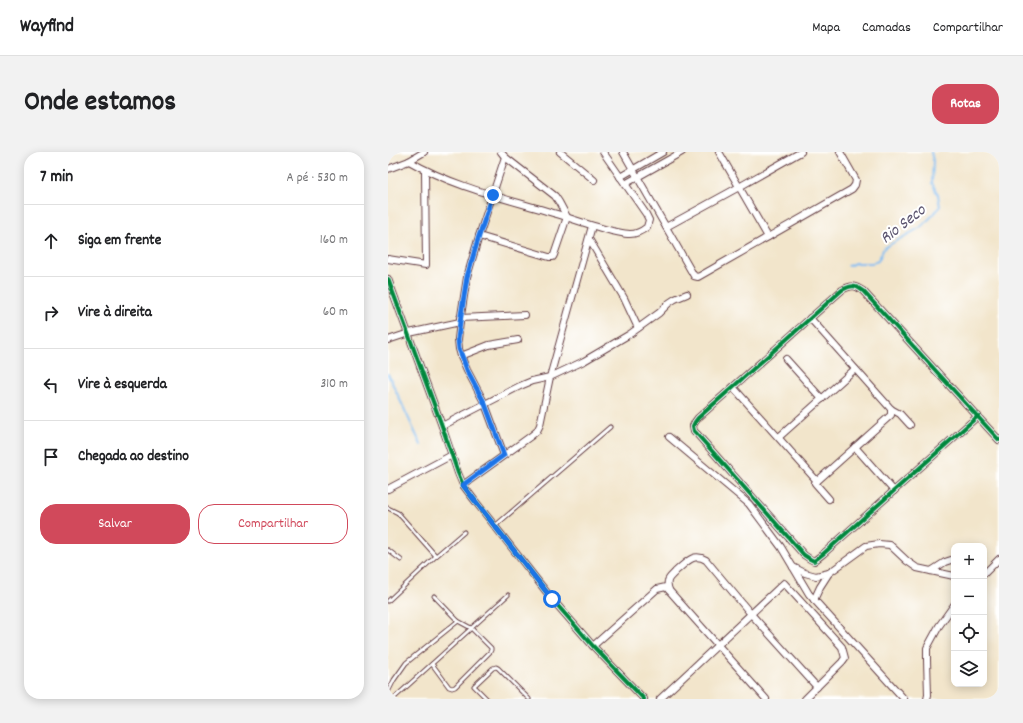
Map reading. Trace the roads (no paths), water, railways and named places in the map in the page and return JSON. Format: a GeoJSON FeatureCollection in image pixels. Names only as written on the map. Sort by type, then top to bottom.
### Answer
{"type":"FeatureCollection","features":[{"type":"Feature","properties":{"kind":"street"},"geometry":{"type":"LineString","coordinates":[[388,169],[409,161],[424,152]]}},
{"type":"Feature","properties":{"kind":"street"},"geometry":{"type":"LineString","coordinates":[[560,152],[594,180]]}},
{"type":"Feature","properties":{"kind":"street"},"geometry":{"type":"LineString","coordinates":[[409,161],[439,177],[493,195],[592,226],[630,234],[636,233],[647,227],[649,220],[603,152]]}},
{"type":"Feature","properties":{"kind":"street"},"geometry":{"type":"LineString","coordinates":[[623,152],[694,276],[698,277],[852,189],[856,180],[840,152]]}},
{"type":"Feature","properties":{"kind":"street"},"geometry":{"type":"LineString","coordinates":[[620,176],[663,152]]}},
{"type":"Feature","properties":{"kind":"street"},"geometry":{"type":"LineString","coordinates":[[625,184],[682,152]]}},
{"type":"Feature","properties":{"kind":"street"},"geometry":{"type":"LineString","coordinates":[[719,152],[768,237]]}},
{"type":"Feature","properties":{"kind":"street"},"geometry":{"type":"LineString","coordinates":[[666,227],[801,152]]}},
{"type":"Feature","properties":{"kind":"street"},"geometry":{"type":"LineString","coordinates":[[479,236],[552,257],[567,217],[555,196],[503,154],[493,195],[479,236],[467,277],[458,339],[459,349],[467,370],[485,404],[504,455]]}},
{"type":"Feature","properties":{"kind":"street"},"geometry":{"type":"LineString","coordinates":[[388,259],[426,264],[425,170]]}},
{"type":"Feature","properties":{"kind":"street"},"geometry":{"type":"LineString","coordinates":[[463,485],[531,436],[537,431],[540,425],[550,377],[592,226]]}},
{"type":"Feature","properties":{"kind":"street"},"geometry":{"type":"LineString","coordinates":[[589,239],[624,298],[638,328]]}},
{"type":"Feature","properties":{"kind":"street"},"geometry":{"type":"LineString","coordinates":[[388,279],[463,485],[552,599],[593,646],[644,699]]}},
{"type":"Feature","properties":{"kind":"street"},"geometry":{"type":"LineString","coordinates":[[978,416],[814,561],[810,560],[804,555],[694,431],[692,426],[810,318],[842,290],[850,286],[857,287],[863,291],[978,416],[999,440]]}},
{"type":"Feature","properties":{"kind":"street"},"geometry":{"type":"LineString","coordinates":[[442,426],[520,386],[532,381],[550,377],[584,361],[630,334],[659,313],[669,303],[687,294]]}},
{"type":"Feature","properties":{"kind":"street"},"geometry":{"type":"LineString","coordinates":[[388,340],[460,320],[525,315]]}},
{"type":"Feature","properties":{"kind":"street"},"geometry":{"type":"LineString","coordinates":[[810,318],[891,409],[900,414],[910,425]]}},
{"type":"Feature","properties":{"kind":"street"},"geometry":{"type":"LineString","coordinates":[[462,356],[489,345],[518,340]]}},
{"type":"Feature","properties":{"kind":"street"},"geometry":{"type":"LineString","coordinates":[[786,359],[822,399]]}},
{"type":"Feature","properties":{"kind":"street"},"geometry":{"type":"LineString","coordinates":[[778,437],[855,369]]}},
{"type":"Feature","properties":{"kind":"street"},"geometry":{"type":"LineString","coordinates":[[733,387],[818,481]]}},
{"type":"Feature","properties":{"kind":"street"},"geometry":{"type":"LineString","coordinates":[[829,499],[815,483],[891,414],[891,409]]}},
{"type":"Feature","properties":{"kind":"street"},"geometry":{"type":"LineString","coordinates":[[668,437],[749,504],[781,547],[809,594],[904,699]]}},
{"type":"Feature","properties":{"kind":"street"},"geometry":{"type":"LineString","coordinates":[[855,447],[894,491]]}},
{"type":"Feature","properties":{"kind":"street"},"geometry":{"type":"LineString","coordinates":[[388,489],[452,454]]}},
{"type":"Feature","properties":{"kind":"street"},"geometry":{"type":"LineString","coordinates":[[814,600],[829,573],[866,546],[879,544],[890,545],[917,568],[951,575]]}},
{"type":"Feature","properties":{"kind":"street"},"geometry":{"type":"LineString","coordinates":[[669,590],[668,581],[670,577],[690,559],[700,557],[706,560],[751,614],[817,687]]}},
{"type":"Feature","properties":{"kind":"street"},"geometry":{"type":"LineString","coordinates":[[931,571],[951,559]]}},
{"type":"Feature","properties":{"kind":"street"},"geometry":{"type":"LineString","coordinates":[[987,571],[999,559]]}},
{"type":"Feature","properties":{"kind":"street"},"geometry":{"type":"LineString","coordinates":[[793,567],[805,573],[816,576],[829,573]]}},
{"type":"Feature","properties":{"kind":"street"},"geometry":{"type":"LineString","coordinates":[[660,699],[784,583],[842,647],[845,658],[805,699]]}},
{"type":"Feature","properties":{"kind":"street"},"geometry":{"type":"LineString","coordinates":[[593,646],[657,588],[666,588],[766,699]]}},
{"type":"Feature","properties":{"kind":"street"},"geometry":{"type":"LineString","coordinates":[[927,699],[927,648],[939,626],[951,609]]}},
{"type":"Feature","properties":{"kind":"lane"},"geometry":{"type":"LineString","coordinates":[[495,526],[610,427]]}},
{"type":"Feature","properties":{"kind":"lane"},"geometry":{"type":"LineString","coordinates":[[388,508],[398,513],[436,556]]}},
{"type":"Feature","properties":{"kind":"lane"},"geometry":{"type":"LineString","coordinates":[[388,601],[464,532]]}},
{"type":"Feature","properties":{"kind":"lane"},"geometry":{"type":"LineString","coordinates":[[388,550],[401,560]]}},
{"type":"Feature","properties":{"kind":"lane"},"geometry":{"type":"LineString","coordinates":[[393,699],[508,595]]}},
{"type":"Feature","properties":{"kind":"lane"},"geometry":{"type":"LineString","coordinates":[[432,664],[449,687],[452,688],[455,687],[491,650],[491,648],[471,628],[458,621],[434,596]]}},
{"type":"Feature","properties":{"kind":"lane"},"geometry":{"type":"LineString","coordinates":[[388,692],[394,680],[406,663],[458,621]]}},
{"type":"Feature","properties":{"kind":"lane"},"geometry":{"type":"LineString","coordinates":[[487,699],[474,686],[493,668],[498,668],[529,699]]}},
{"type":"Feature","properties":{"kind":"waterway","name":"Rio Seco"},"geometry":{"type":"LineString","coordinates":[[848,266],[855,263],[872,263],[878,261],[884,248],[921,227],[940,207],[938,195],[932,183],[933,161],[931,152]]}},
{"type":"Feature","properties":{"kind":"waterway"},"geometry":{"type":"LineString","coordinates":[[388,374],[421,445]]}}]}
